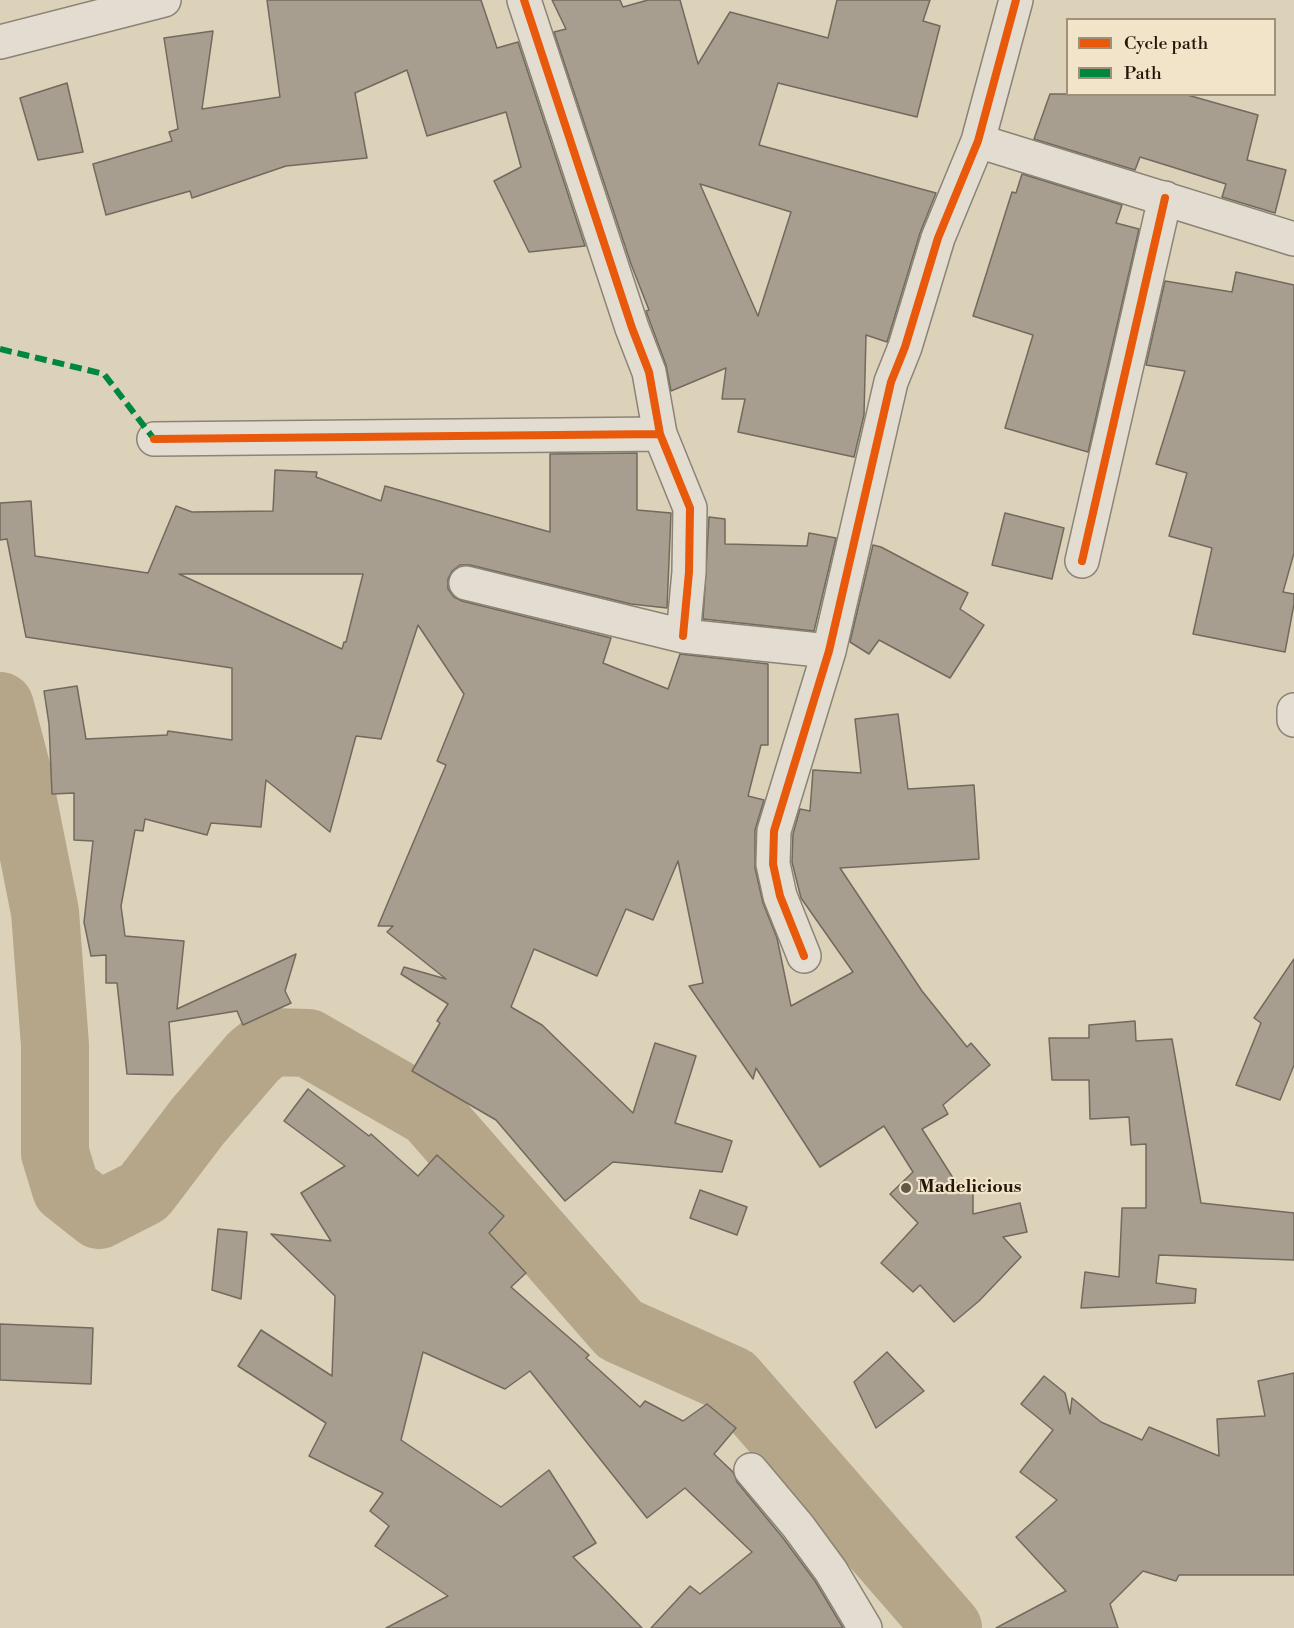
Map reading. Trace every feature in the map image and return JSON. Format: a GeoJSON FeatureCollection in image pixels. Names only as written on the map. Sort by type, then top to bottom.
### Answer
{"type":"FeatureCollection","features":[{"type":"Feature","properties":{"kind":"street"},"geometry":{"type":"LineString","coordinates":[[0,42],[164,0]]}},
{"type":"Feature","properties":{"kind":"street"},"geometry":{"type":"LineString","coordinates":[[524,0],[632,328],[649,372],[660,434],[690,508],[689,573],[683,636]]}},
{"type":"Feature","properties":{"kind":"street"},"geometry":{"type":"LineString","coordinates":[[804,956],[780,896],[773,864],[774,831],[829,651],[891,382],[905,347],[938,238],[978,141],[1016,0]]}},
{"type":"Feature","properties":{"kind":"street"},"geometry":{"type":"LineString","coordinates":[[978,141],[1294,239]]}},
{"type":"Feature","properties":{"kind":"street"},"geometry":{"type":"LineString","coordinates":[[1082,561],[1165,198]]}},
{"type":"Feature","properties":{"kind":"street"},"geometry":{"type":"LineString","coordinates":[[154,439],[660,434]]}},
{"type":"Feature","properties":{"kind":"street"},"geometry":{"type":"LineString","coordinates":[[466,583],[683,636],[829,651]]}},
{"type":"Feature","properties":{"kind":"street"},"geometry":{"type":"LineString","coordinates":[[1294,710],[1294,720]]}},
{"type":"Feature","properties":{"kind":"street"},"geometry":{"type":"LineString","coordinates":[[751,1470],[798,1526],[831,1571],[865,1628]]}},
{"type":"Feature","properties":{"kind":"building"},"geometry":{"type":"Polygon","coordinates":[[[267,0],[481,0],[497,48],[518,42],[585,246],[529,252],[494,181],[521,167],[506,112],[427,136],[407,70],[355,93],[367,158],[286,166],[192,198],[190,191],[106,215],[93,164],[172,141],[169,132],[178,129],[164,38],[213,31],[202,109],[280,97],[267,0]]]}},
{"type":"Feature","properties":{"kind":"building"},"geometry":{"type":"Polygon","coordinates":[[[552,0],[620,0],[623,7],[648,0],[680,0],[698,64],[730,12],[828,38],[837,0],[930,0],[923,21],[940,26],[917,117],[778,83],[759,145],[936,193],[920,233],[887,342],[866,335],[864,415],[854,457],[738,432],[745,399],[722,399],[726,368],[671,391],[666,365],[646,311],[649,310],[631,264],[554,32],[566,29],[552,0]],[[700,184],[758,316],[791,212],[700,184]]]}},
{"type":"Feature","properties":{"kind":"building"},"geometry":{"type":"Polygon","coordinates":[[[67,83],[83,152],[38,160],[20,98],[67,83]]]}},
{"type":"Feature","properties":{"kind":"building"},"geometry":{"type":"Polygon","coordinates":[[[1050,94],[1191,96],[1258,115],[1247,160],[1286,170],[1275,213],[1222,197],[1226,184],[1140,157],[1135,170],[1034,139],[1050,94]]]}},
{"type":"Feature","properties":{"kind":"building"},"geometry":{"type":"Polygon","coordinates":[[[1022,174],[1122,205],[1116,223],[1139,229],[1088,452],[1005,428],[1033,335],[973,316],[1012,192],[1016,193],[1022,174]]]}},
{"type":"Feature","properties":{"kind":"building"},"geometry":{"type":"Polygon","coordinates":[[[1236,272],[1294,285],[1294,553],[1283,592],[1294,594],[1294,604],[1285,652],[1193,634],[1212,548],[1169,536],[1187,473],[1156,464],[1185,371],[1146,365],[1165,281],[1232,292],[1236,272]]]}},
{"type":"Feature","properties":{"kind":"building"},"geometry":{"type":"Polygon","coordinates":[[[637,453],[637,510],[671,513],[667,608],[631,604],[470,565],[460,565],[452,571],[448,579],[448,589],[454,597],[462,601],[611,638],[603,663],[668,689],[680,654],[768,664],[768,745],[761,745],[748,796],[764,800],[755,830],[755,868],[763,903],[777,938],[791,1006],[853,972],[801,898],[792,862],[793,834],[800,809],[810,811],[813,770],[861,773],[855,719],[898,714],[908,789],[974,785],[979,859],[840,868],[922,991],[967,1047],[971,1043],[990,1065],[943,1105],[948,1114],[922,1129],[960,1189],[973,1189],[973,1214],[1020,1203],[1027,1232],[1003,1237],[1021,1257],[979,1301],[954,1322],[920,1285],[913,1292],[881,1263],[918,1223],[890,1194],[913,1172],[884,1126],[820,1167],[756,1068],[753,1079],[689,986],[703,983],[678,861],[653,920],[626,909],[597,976],[534,949],[511,1007],[542,1025],[633,1113],[655,1043],[696,1056],[675,1123],[732,1141],[722,1172],[613,1162],[565,1201],[496,1120],[412,1071],[440,1023],[437,1021],[448,1004],[401,974],[404,967],[446,979],[387,932],[393,926],[378,926],[446,765],[437,761],[464,694],[418,625],[381,739],[356,736],[330,832],[266,780],[261,827],[211,823],[207,835],[145,819],[143,831],[135,830],[121,906],[125,936],[184,941],[177,1009],[296,954],[285,991],[291,1003],[243,1025],[237,1011],[169,1022],[173,1075],[127,1074],[117,983],[106,983],[106,955],[91,956],[84,922],[93,841],[74,840],[74,793],[52,794],[49,724],[44,691],[77,686],[86,739],[167,735],[168,731],[232,740],[232,668],[26,637],[7,539],[0,540],[0,503],[31,501],[35,556],[148,573],[176,506],[192,512],[273,511],[275,470],[317,472],[316,477],[381,501],[385,486],[550,532],[550,454],[637,453]],[[179,574],[342,649],[346,642],[363,574],[179,574]]]}},
{"type":"Feature","properties":{"kind":"building"},"geometry":{"type":"Polygon","coordinates":[[[1005,513],[1064,528],[1052,579],[992,565],[1005,513]]]}},
{"type":"Feature","properties":{"kind":"building"},"geometry":{"type":"Polygon","coordinates":[[[709,517],[725,519],[725,544],[807,546],[809,533],[836,538],[814,631],[703,619],[709,517]]]}},
{"type":"Feature","properties":{"kind":"building"},"geometry":{"type":"Polygon","coordinates":[[[873,545],[881,547],[968,593],[960,609],[984,625],[950,678],[879,640],[869,654],[850,642],[873,545]]]}},
{"type":"Feature","properties":{"kind":"building"},"geometry":{"type":"Polygon","coordinates":[[[1294,959],[1294,1065],[1280,1100],[1236,1085],[1261,1023],[1254,1018],[1294,959]]]}},
{"type":"Feature","properties":{"kind":"building"},"geometry":{"type":"Polygon","coordinates":[[[1135,1021],[1136,1041],[1172,1039],[1201,1203],[1294,1213],[1294,1260],[1159,1255],[1156,1283],[1196,1289],[1195,1303],[1081,1308],[1085,1272],[1119,1277],[1122,1208],[1146,1208],[1146,1144],[1131,1145],[1129,1117],[1090,1119],[1089,1080],[1052,1080],[1049,1038],[1089,1038],[1089,1025],[1135,1021]]]}},
{"type":"Feature","properties":{"kind":"building"},"geometry":{"type":"Polygon","coordinates":[[[308,1089],[369,1136],[371,1134],[418,1176],[437,1155],[504,1216],[489,1233],[526,1273],[511,1287],[589,1355],[586,1358],[640,1407],[645,1401],[683,1421],[707,1404],[736,1428],[714,1454],[733,1472],[737,1482],[815,1581],[843,1628],[651,1628],[690,1586],[700,1594],[752,1552],[685,1488],[647,1518],[530,1371],[505,1389],[423,1352],[401,1440],[501,1507],[549,1470],[596,1543],[573,1557],[642,1628],[386,1628],[448,1596],[375,1546],[389,1526],[370,1511],[383,1493],[309,1456],[326,1423],[238,1366],[261,1330],[332,1376],[335,1296],[271,1234],[331,1241],[301,1193],[345,1166],[284,1121],[308,1089]]]}},
{"type":"Feature","properties":{"kind":"building"},"geometry":{"type":"Polygon","coordinates":[[[700,1190],[747,1207],[737,1235],[690,1218],[700,1190]]]}},
{"type":"Feature","properties":{"kind":"building"},"geometry":{"type":"Polygon","coordinates":[[[218,1229],[247,1232],[241,1299],[212,1290],[218,1229]]]}},
{"type":"Feature","properties":{"kind":"building"},"geometry":{"type":"Polygon","coordinates":[[[0,1324],[93,1328],[91,1384],[0,1380],[0,1324]]]}},
{"type":"Feature","properties":{"kind":"building"},"geometry":{"type":"Polygon","coordinates":[[[887,1352],[924,1391],[876,1428],[854,1382],[887,1352]]]}},
{"type":"Feature","properties":{"kind":"building"},"geometry":{"type":"Polygon","coordinates":[[[1294,1373],[1294,1575],[1179,1575],[1176,1581],[1143,1571],[1110,1604],[1118,1628],[996,1628],[1066,1591],[1016,1537],[1057,1500],[1020,1472],[1053,1430],[1021,1404],[1044,1376],[1065,1393],[1070,1414],[1072,1398],[1101,1422],[1142,1440],[1149,1427],[1219,1456],[1217,1419],[1265,1416],[1258,1381],[1294,1373]]]}},
{"type":"Feature","properties":{"kind":"waterway"},"geometry":{"type":"LineString","coordinates":[[0,706],[17,771],[45,912],[55,1045],[55,1153],[66,1189],[99,1215],[144,1192],[198,1121],[253,1057],[271,1042],[308,1043],[430,1113],[620,1330],[732,1380],[948,1628]]}},
{"type":"Feature","properties":{"kind":"marked path"},"geometry":{"type":"LineString","coordinates":[[0,349],[104,374],[154,439]]}},
{"type":"Feature","properties":{"kind":"cycle path"},"geometry":{"type":"LineString","coordinates":[[524,0],[632,328],[649,372],[660,434],[690,508],[689,572],[683,636]]}},
{"type":"Feature","properties":{"kind":"cycle path"},"geometry":{"type":"LineString","coordinates":[[804,956],[780,896],[773,864],[774,831],[829,651],[891,382],[905,347],[938,238],[978,141],[1016,0]]}},
{"type":"Feature","properties":{"kind":"cycle path"},"geometry":{"type":"LineString","coordinates":[[1082,561],[1165,198]]}},
{"type":"Feature","properties":{"kind":"cycle path"},"geometry":{"type":"LineString","coordinates":[[154,439],[660,434]]}},
{"type":"Feature","properties":{"kind":"place","name":"Madelicious"},"geometry":{"type":"Point","coordinates":[906,1188]}}]}
